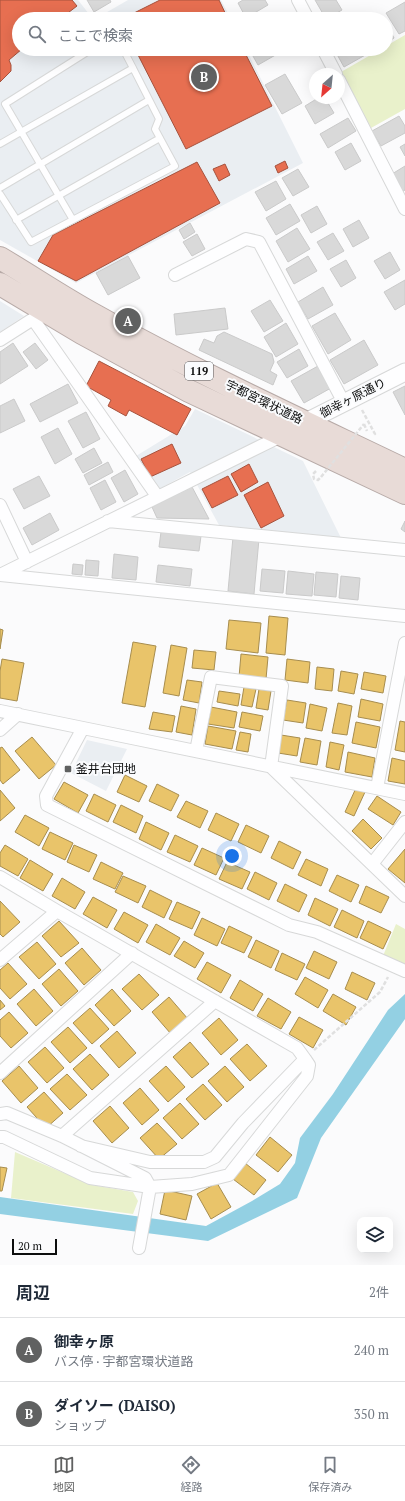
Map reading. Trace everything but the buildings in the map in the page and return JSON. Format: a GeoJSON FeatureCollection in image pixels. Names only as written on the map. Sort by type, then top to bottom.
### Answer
{"type":"FeatureCollection","features":[{"type":"Feature","properties":{"kind":"highway","name":"宇都宮環状道路"},"geometry":{"type":"LineString","coordinates":[[0,258],[95,316],[199,370],[405,470]]}},
{"type":"Feature","properties":{"kind":"highway","name":"宇都宮環状道路"},"geometry":{"type":"LineString","coordinates":[[0,284],[36,313],[281,436],[405,493]]}},
{"type":"Feature","properties":{"kind":"street"},"geometry":{"type":"LineString","coordinates":[[298,0],[304,12]]}},
{"type":"Feature","properties":{"kind":"street"},"geometry":{"type":"LineString","coordinates":[[327,56],[333,68]]}},
{"type":"Feature","properties":{"kind":"street"},"geometry":{"type":"LineString","coordinates":[[345,92],[405,208]]}},
{"type":"Feature","properties":{"kind":"street"},"geometry":{"type":"LineString","coordinates":[[175,275],[246,239],[259,242],[344,403]]}},
{"type":"Feature","properties":{"kind":"street"},"geometry":{"type":"LineString","coordinates":[[0,340],[36,313],[157,496]]}},
{"type":"Feature","properties":{"kind":"street","name":"御幸ヶ原通り"},"geometry":{"type":"LineString","coordinates":[[281,436],[405,372]]}},
{"type":"Feature","properties":{"kind":"street"},"geometry":{"type":"LineString","coordinates":[[0,575],[281,436]]}},
{"type":"Feature","properties":{"kind":"street"},"geometry":{"type":"LineString","coordinates":[[0,505],[27,562]]}},
{"type":"Feature","properties":{"kind":"street"},"geometry":{"type":"LineString","coordinates":[[108,521],[405,550]]}},
{"type":"Feature","properties":{"kind":"street"},"geometry":{"type":"LineString","coordinates":[[0,575],[405,616]]}},
{"type":"Feature","properties":{"kind":"street"},"geometry":{"type":"LineString","coordinates":[[377,788],[405,643]]}},
{"type":"Feature","properties":{"kind":"street"},"geometry":{"type":"LineString","coordinates":[[196,751],[211,677],[282,686],[271,767]]}},
{"type":"Feature","properties":{"kind":"street"},"geometry":{"type":"LineString","coordinates":[[0,711],[405,794]]}},
{"type":"Feature","properties":{"kind":"street"},"geometry":{"type":"LineString","coordinates":[[0,730],[18,714]]}},
{"type":"Feature","properties":{"kind":"street"},"geometry":{"type":"LineString","coordinates":[[84,728],[46,796],[47,805],[289,925],[317,932],[399,969]]}},
{"type":"Feature","properties":{"kind":"street"},"geometry":{"type":"LineString","coordinates":[[271,767],[405,896]]}},
{"type":"Feature","properties":{"kind":"street"},"geometry":{"type":"LineString","coordinates":[[372,864],[405,822]]}},
{"type":"Feature","properties":{"kind":"street"},"geometry":{"type":"LineString","coordinates":[[0,876],[57,911],[297,1048],[309,1065],[307,1076],[229,1175],[192,1184],[150,1187],[90,1178],[4,1137],[0,1137]]}},
{"type":"Feature","properties":{"kind":"street"},"geometry":{"type":"LineString","coordinates":[[0,960],[57,911]]}},
{"type":"Feature","properties":{"kind":"street"},"geometry":{"type":"LineString","coordinates":[[0,1073],[132,953]]}},
{"type":"Feature","properties":{"kind":"street"},"geometry":{"type":"LineString","coordinates":[[62,1136],[215,1001]]}},
{"type":"Feature","properties":{"kind":"street"},"geometry":{"type":"LineString","coordinates":[[81,1146],[150,1162],[204,1162],[215,1157],[243,1123],[305,1059]]}},
{"type":"Feature","properties":{"kind":"street"},"geometry":{"type":"LineString","coordinates":[[0,1114],[7,1113],[62,1136],[145,1178],[150,1187],[140,1248]]}},
{"type":"Feature","properties":{"kind":"lane"},"geometry":{"type":"LineString","coordinates":[[73,220],[21,131],[3,106],[81,56]]}},
{"type":"Feature","properties":{"kind":"lane"},"geometry":{"type":"LineString","coordinates":[[0,194],[30,242],[175,166],[155,129],[159,118],[127,56]]}},
{"type":"Feature","properties":{"kind":"lane"},"geometry":{"type":"LineString","coordinates":[[0,144],[133,68]]}},
{"type":"Feature","properties":{"kind":"lane"},"geometry":{"type":"LineString","coordinates":[[0,188],[149,100]]}},
{"type":"Feature","properties":{"kind":"lane"},"geometry":{"type":"LineString","coordinates":[[16,220],[160,138]]}},
{"type":"Feature","properties":{"kind":"path"},"geometry":{"type":"LineString","coordinates":[[322,477],[364,424],[370,436],[375,434],[362,410]]}},
{"type":"Feature","properties":{"kind":"path"},"geometry":{"type":"LineString","coordinates":[[305,1059],[380,992],[399,969]]}},
{"type":"Feature","properties":{"kind":"shaded area"},"geometry":{"type":"Polygon","coordinates":[[[0,0],[78,0],[87,12],[12,12],[12,56],[250,56],[303,163],[76,283],[0,240],[0,0]]]}},
{"type":"Feature","properties":{"kind":"shaded area"},"geometry":{"type":"Polygon","coordinates":[[[128,0],[221,0],[227,12],[107,12],[128,0]]]}},
{"type":"Feature","properties":{"kind":"shaded area"},"geometry":{"type":"Polygon","coordinates":[[[0,301],[24,316],[0,332],[0,301]]]}},
{"type":"Feature","properties":{"kind":"shaded area"},"geometry":{"type":"Polygon","coordinates":[[[195,409],[303,461],[341,538],[219,525],[190,472],[159,489],[136,456],[185,426],[195,409]]]}},
{"type":"Feature","properties":{"kind":"shaded area"},"geometry":{"type":"Polygon","coordinates":[[[87,740],[127,749],[106,791],[71,773],[87,740]]]}},
{"type":"Feature","properties":{"kind":"green space"},"geometry":{"type":"Polygon","coordinates":[[[405,35],[405,109],[371,128],[345,79],[345,70],[369,56],[393,56],[393,42],[405,35]]]}},
{"type":"Feature","properties":{"kind":"green space"},"geometry":{"type":"Polygon","coordinates":[[[396,924],[405,929],[405,965],[383,956],[396,924]]]}},
{"type":"Feature","properties":{"kind":"green space"},"geometry":{"type":"Polygon","coordinates":[[[15,1152],[92,1185],[133,1192],[138,1201],[133,1214],[11,1198],[15,1152]]]}},
{"type":"Feature","properties":{"kind":"water"},"geometry":{"type":"Polygon","coordinates":[[[405,994],[405,1019],[321,1138],[297,1198],[208,1241],[0,1214],[0,1197],[206,1226],[280,1184],[295,1163],[300,1138],[333,1094],[388,1010],[405,994]]]}},
{"type":"Feature","properties":{"kind":"place","name":"ダイソー (DAISO)"},"geometry":{"type":"Point","coordinates":[204,77]}},
{"type":"Feature","properties":{"kind":"place","name":"御幸ヶ原"},"geometry":{"type":"Point","coordinates":[128,321]}},
{"type":"Feature","properties":{"kind":"place","name":"釜井台団地"},"geometry":{"type":"Point","coordinates":[68,769]}}]}
